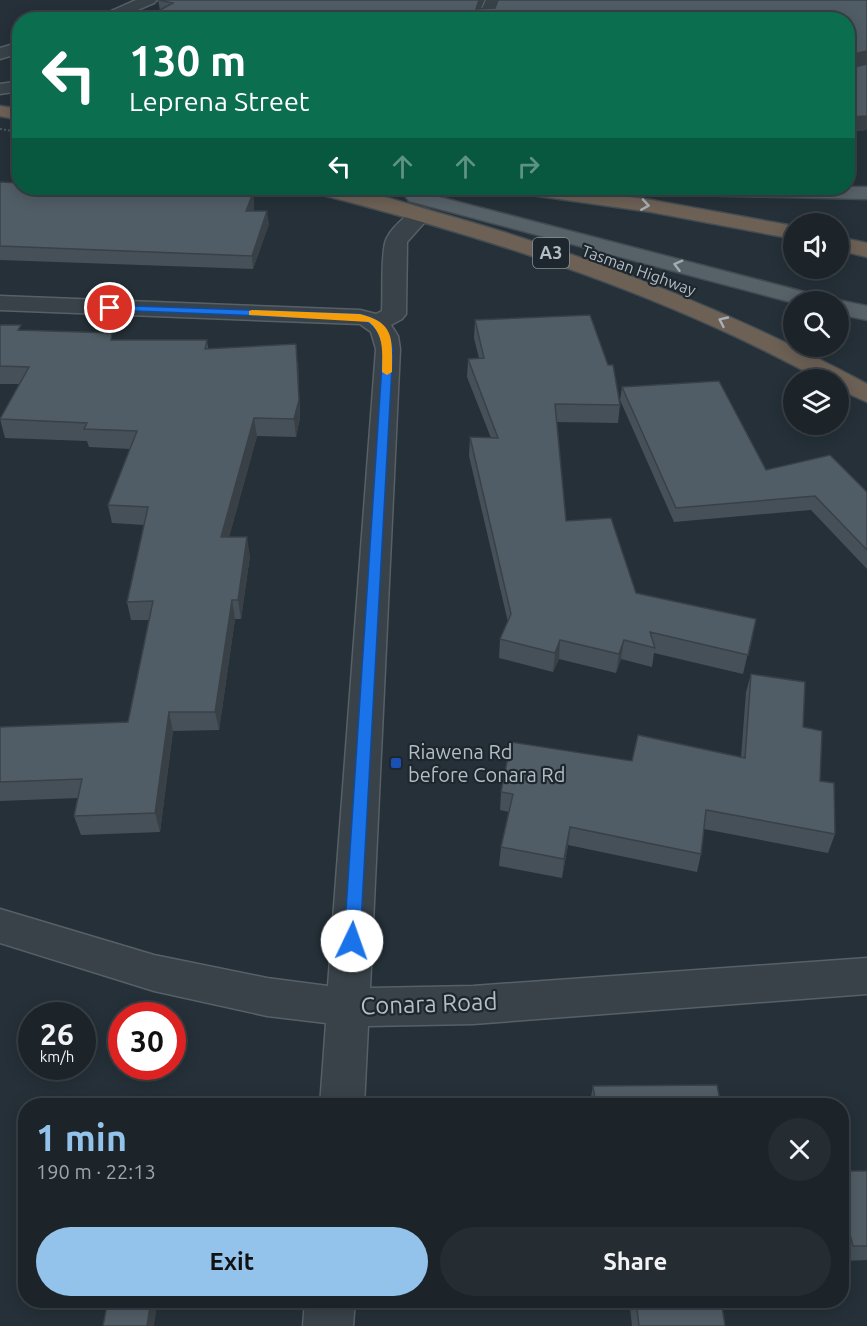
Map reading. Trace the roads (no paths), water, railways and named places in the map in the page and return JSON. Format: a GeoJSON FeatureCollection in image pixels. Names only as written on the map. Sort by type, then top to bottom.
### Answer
{"type":"FeatureCollection","features":[{"type":"Feature","properties":{"kind":"highway","name":"A3"},"geometry":{"type":"LineString","coordinates":[[360,195],[419,205]]}},
{"type":"Feature","properties":{"kind":"highway","name":"Tasman Highway"},"geometry":{"type":"LineString","coordinates":[[394,195],[419,205],[545,236],[631,267],[783,338]]}},
{"type":"Feature","properties":{"kind":"highway"},"geometry":{"type":"LineString","coordinates":[[571,195],[673,210],[783,231]]}},
{"type":"Feature","properties":{"kind":"highway"},"geometry":{"type":"LineString","coordinates":[[849,246],[867,250]]}},
{"type":"Feature","properties":{"kind":"highway","name":"Tasman Highway"},"geometry":{"type":"LineString","coordinates":[[812,357],[867,394]]}},
{"type":"Feature","properties":{"kind":"highway"},"geometry":{"type":"LineString","coordinates":[[844,357],[867,369]]}},
{"type":"Feature","properties":{"kind":"main road","name":"A3"},"geometry":{"type":"LineString","coordinates":[[419,205],[783,294]]}},
{"type":"Feature","properties":{"kind":"main road"},"geometry":{"type":"LineString","coordinates":[[849,309],[867,313]]}},
{"type":"Feature","properties":{"kind":"street"},"geometry":{"type":"LineString","coordinates":[[119,12],[149,0]]}},
{"type":"Feature","properties":{"kind":"street"},"geometry":{"type":"LineString","coordinates":[[377,323],[394,314],[396,242],[419,205]]}},
{"type":"Feature","properties":{"kind":"street"},"geometry":{"type":"LineString","coordinates":[[0,303],[360,317],[377,323],[385,333],[388,349],[342,1098]]}},
{"type":"Feature","properties":{"kind":"street","name":"Conara Road"},"geometry":{"type":"LineString","coordinates":[[0,926],[154,973],[267,997],[348,1007],[473,1005],[867,976]]}},
{"type":"Feature","properties":{"kind":"street"},"geometry":{"type":"LineString","coordinates":[[328,1326],[329,1308]]}},
{"type":"Feature","properties":{"kind":"place","name":"Riawena Rd before Conara Rd"},"geometry":{"type":"Point","coordinates":[396,763]}}]}
